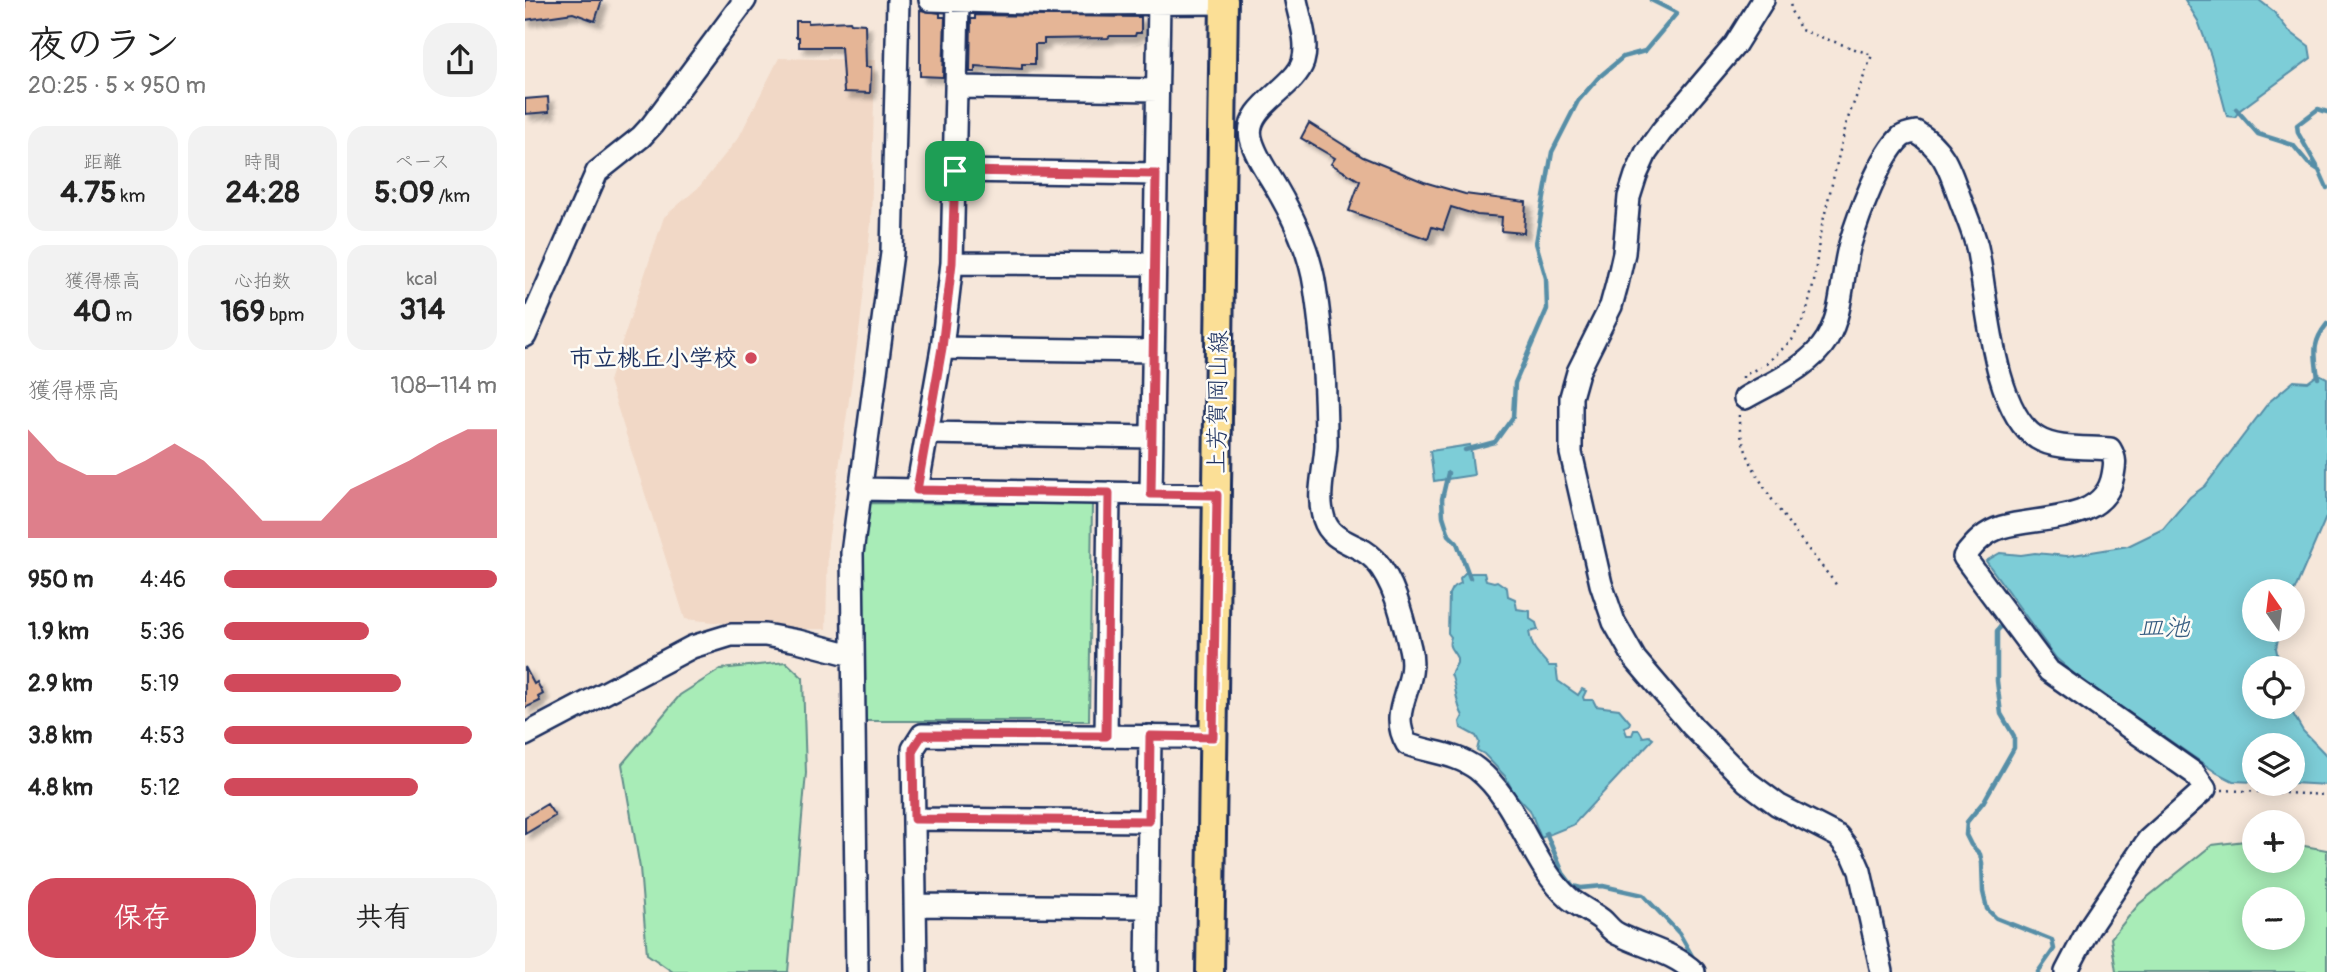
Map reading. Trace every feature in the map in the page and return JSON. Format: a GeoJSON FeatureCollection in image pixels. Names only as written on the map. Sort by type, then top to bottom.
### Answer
{"type":"FeatureCollection","features":[{"type":"Feature","properties":{"kind":"main road","name":"上芳賀岡山線"},"geometry":{"type":"LineString","coordinates":[[1210,972],[1224,1]]}},
{"type":"Feature","properties":{"kind":"street"},"geometry":{"type":"LineString","coordinates":[[525,337],[597,173],[652,125],[745,0]]}},
{"type":"Feature","properties":{"kind":"street"},"geometry":{"type":"LineString","coordinates":[[857,972],[852,553],[892,253],[898,0]]}},
{"type":"Feature","properties":{"kind":"street"},"geometry":{"type":"LineString","coordinates":[[930,0],[1224,1]]}},
{"type":"Feature","properties":{"kind":"street"},"geometry":{"type":"LineString","coordinates":[[1296,0],[1306,48],[1302,65],[1290,81],[1258,112],[1252,121],[1251,137],[1260,159],[1293,216],[1315,285],[1324,382],[1326,447],[1321,506],[1324,520],[1330,532],[1364,551],[1384,572],[1392,589],[1410,650],[1413,665],[1408,692],[1401,705],[1399,731],[1407,744],[1460,759],[1476,768],[1517,818],[1540,862],[1570,899],[1601,919],[1615,933],[1684,963],[1694,972]]}},
{"type":"Feature","properties":{"kind":"street"},"geometry":{"type":"LineString","coordinates":[[1763,0],[1735,45],[1661,131],[1646,153],[1636,175],[1629,197],[1618,284],[1611,306],[1578,372],[1571,397],[1571,453],[1601,584],[1615,622],[1635,659],[1692,726],[1746,781],[1778,805],[1839,836],[1853,855],[1860,871],[1882,972]]}},
{"type":"Feature","properties":{"kind":"street"},"geometry":{"type":"LineString","coordinates":[[917,490],[942,348],[952,263],[958,2]]}},
{"type":"Feature","properties":{"kind":"street"},"geometry":{"type":"LineString","coordinates":[[1151,494],[1159,2]]}},
{"type":"Feature","properties":{"kind":"street"},"geometry":{"type":"LineString","coordinates":[[956,87],[1157,90]]}},
{"type":"Feature","properties":{"kind":"street"},"geometry":{"type":"LineString","coordinates":[[1745,398],[1795,369],[1817,353],[1829,337],[1837,315],[1849,245],[1878,172],[1891,149],[1903,135],[1916,132],[1930,140],[1950,169],[1977,245],[1989,324],[2004,389],[2022,424],[2035,437],[2050,443],[2110,449],[2116,460],[2112,481],[2097,504],[2082,512],[2001,527],[1982,536],[1964,556],[2049,671],[2194,774],[2205,789],[2148,840],[2088,928],[2066,972]]}},
{"type":"Feature","properties":{"kind":"street"},"geometry":{"type":"LineString","coordinates":[[955,171],[1156,174]]}},
{"type":"Feature","properties":{"kind":"street"},"geometry":{"type":"LineString","coordinates":[[952,263],[1154,264]]}},
{"type":"Feature","properties":{"kind":"street"},"geometry":{"type":"LineString","coordinates":[[942,348],[1153,351]]}},
{"type":"Feature","properties":{"kind":"street"},"geometry":{"type":"LineString","coordinates":[[927,433],[1151,437]]}},
{"type":"Feature","properties":{"kind":"street"},"geometry":{"type":"LineString","coordinates":[[860,489],[1217,495]]}},
{"type":"Feature","properties":{"kind":"street"},"geometry":{"type":"LineString","coordinates":[[1106,736],[1109,493]]}},
{"type":"Feature","properties":{"kind":"street"},"geometry":{"type":"LineString","coordinates":[[525,735],[692,647],[731,635],[765,635],[852,655]]}},
{"type":"Feature","properties":{"kind":"street"},"geometry":{"type":"LineString","coordinates":[[916,972],[913,749],[922,735],[1213,737]]}},
{"type":"Feature","properties":{"kind":"street"},"geometry":{"type":"LineString","coordinates":[[1147,972],[1150,736]]}},
{"type":"Feature","properties":{"kind":"street"},"geometry":{"type":"LineString","coordinates":[[914,819],[1149,821]]}},
{"type":"Feature","properties":{"kind":"street"},"geometry":{"type":"LineString","coordinates":[[915,905],[1148,907]]}},
{"type":"Feature","properties":{"kind":"path"},"geometry":{"type":"LineString","coordinates":[[1790,0],[1791,11],[1801,30],[1872,55],[1847,121],[1821,233],[1807,314],[1792,340],[1767,364],[1743,376],[1745,398],[1739,407],[1738,424],[1744,445],[1777,507],[1839,587]]}},
{"type":"Feature","properties":{"kind":"path"},"geometry":{"type":"LineString","coordinates":[[2205,789],[2327,795]]}},
{"type":"Feature","properties":{"kind":"shaded area"},"geometry":{"type":"Polygon","coordinates":[[[779,58],[875,60],[871,223],[860,325],[828,543],[826,629],[778,629],[685,619],[609,381],[664,217],[699,187],[739,137],[779,58]]]}},
{"type":"Feature","properties":{"kind":"green space"},"geometry":{"type":"Polygon","coordinates":[[[865,503],[1092,504],[1089,721],[862,721],[859,563],[865,503]]]}},
{"type":"Feature","properties":{"kind":"green space"},"geometry":{"type":"Polygon","coordinates":[[[786,662],[803,678],[806,773],[788,972],[673,972],[647,954],[640,868],[622,764],[680,695],[721,669],[786,662]]]}},
{"type":"Feature","properties":{"kind":"green space"},"geometry":{"type":"Polygon","coordinates":[[[2242,841],[2242,873],[2305,873],[2305,846],[2327,850],[2327,972],[2116,972],[2111,938],[2139,904],[2212,845],[2242,841]]]}},
{"type":"Feature","properties":{"kind":"water"},"geometry":{"type":"Polygon","coordinates":[[[2185,0],[2259,0],[2273,11],[2289,31],[2309,46],[2311,58],[2240,110],[2235,117],[2227,116],[2211,56],[2198,21],[2185,0]]]}},
{"type":"Feature","properties":{"kind":"water","name":"皿池"},"geometry":{"type":"Polygon","coordinates":[[[2319,374],[2327,378],[2327,515],[2299,579],[2242,579],[2242,642],[2277,642],[2278,656],[2242,656],[2242,719],[2296,719],[2305,733],[2242,733],[2242,781],[2233,781],[2217,773],[2080,679],[2056,658],[1986,561],[2000,553],[2067,556],[2128,546],[2163,529],[2190,497],[2205,486],[2269,402],[2294,381],[2308,382],[2319,374]]]}},
{"type":"Feature","properties":{"kind":"water"},"geometry":{"type":"Polygon","coordinates":[[[1470,445],[1474,475],[1434,481],[1430,451],[1470,445]]]}},
{"type":"Feature","properties":{"kind":"water"},"geometry":{"type":"Polygon","coordinates":[[[1465,573],[1484,573],[1486,580],[1497,581],[1507,588],[1508,596],[1515,599],[1517,609],[1530,611],[1530,619],[1536,623],[1538,630],[1529,632],[1532,644],[1549,666],[1556,666],[1558,681],[1578,695],[1582,689],[1586,691],[1584,700],[1593,700],[1596,706],[1619,709],[1630,722],[1624,727],[1627,735],[1639,730],[1643,737],[1649,736],[1653,739],[1573,825],[1541,838],[1530,810],[1514,793],[1505,776],[1477,750],[1479,742],[1476,736],[1461,728],[1463,716],[1451,674],[1457,658],[1450,646],[1451,637],[1448,633],[1449,594],[1452,588],[1461,583],[1460,578],[1465,573]]]}},
{"type":"Feature","properties":{"kind":"water","name":"皿池"},"geometry":{"type":"Polygon","coordinates":[[[2305,733],[2327,756],[2327,785],[2305,784],[2305,733]]]}},
{"type":"Feature","properties":{"kind":"building"},"geometry":{"type":"Polygon","coordinates":[[[525,0],[602,0],[595,21],[573,13],[525,20],[525,0]]]}},
{"type":"Feature","properties":{"kind":"building"},"geometry":{"type":"Polygon","coordinates":[[[920,10],[940,13],[940,17],[945,17],[943,77],[920,76],[920,10]]]}},
{"type":"Feature","properties":{"kind":"building"},"geometry":{"type":"Polygon","coordinates":[[[975,15],[1141,17],[1141,33],[1108,38],[1044,39],[1044,44],[1035,44],[1035,64],[1022,64],[1022,69],[975,66],[975,72],[970,72],[971,19],[975,19],[975,15]]]}},
{"type":"Feature","properties":{"kind":"building"},"geometry":{"type":"Polygon","coordinates":[[[796,21],[850,21],[865,24],[866,67],[871,67],[870,93],[844,92],[841,47],[799,47],[796,21]]]}},
{"type":"Feature","properties":{"kind":"building"},"geometry":{"type":"Polygon","coordinates":[[[548,97],[549,112],[525,114],[525,99],[548,97]]]}},
{"type":"Feature","properties":{"kind":"building"},"geometry":{"type":"Polygon","coordinates":[[[1309,123],[1363,157],[1424,182],[1465,194],[1526,202],[1524,233],[1501,231],[1502,217],[1477,215],[1451,207],[1443,230],[1432,227],[1428,239],[1349,211],[1360,181],[1331,164],[1335,158],[1301,138],[1309,123]]]}},
{"type":"Feature","properties":{"kind":"building"},"geometry":{"type":"Polygon","coordinates":[[[525,667],[543,694],[538,697],[540,701],[525,708],[525,667]]]}},
{"type":"Feature","properties":{"kind":"building"},"geometry":{"type":"Polygon","coordinates":[[[547,804],[555,816],[525,834],[525,817],[547,804]]]}},
{"type":"Feature","properties":{"kind":"waterway"},"geometry":{"type":"LineString","coordinates":[[1465,450],[1495,442],[1513,417],[1515,383],[1547,309],[1546,278],[1536,243],[1552,152],[1578,101],[1598,78],[1623,57],[1645,51],[1677,13],[1651,0]]}},
{"type":"Feature","properties":{"kind":"waterway"},"geometry":{"type":"LineString","coordinates":[[2236,109],[2258,134],[2293,145],[2308,163],[2319,170],[2327,188]]}},
{"type":"Feature","properties":{"kind":"waterway"},"geometry":{"type":"LineString","coordinates":[[2317,166],[2298,133],[2297,125],[2318,109],[2327,112]]}},
{"type":"Feature","properties":{"kind":"waterway"},"geometry":{"type":"LineString","coordinates":[[2318,378],[2316,344],[2327,324]]}},
{"type":"Feature","properties":{"kind":"waterway"},"geometry":{"type":"LineString","coordinates":[[1448,473],[1442,499],[1443,516],[1470,578]]}},
{"type":"Feature","properties":{"kind":"waterway"},"geometry":{"type":"LineString","coordinates":[[2005,621],[1997,631],[1997,681],[2001,714],[2014,736],[2014,748],[1984,801],[1967,822],[1966,835],[1980,854],[1987,909],[1996,918],[2052,940],[2054,949],[2038,972]]}},
{"type":"Feature","properties":{"kind":"waterway"},"geometry":{"type":"LineString","coordinates":[[1546,833],[1563,873],[1573,886],[1603,886],[1643,895],[1679,933],[1695,961]]}},
{"type":"Feature","properties":{"kind":"place","name":"市立桃丘小学校"},"geometry":{"type":"Point","coordinates":[751,358]}},
{"type":"Feature","properties":{"kind":"route"},"geometry":{"type":"LineString","coordinates":[[955,171],[1156,174],[1151,494],[1217,495],[1213,737],[1150,736],[1149,821],[914,819],[913,749],[922,735],[1106,736],[1109,493],[917,490],[942,348],[952,263],[955,171]]}}]}
